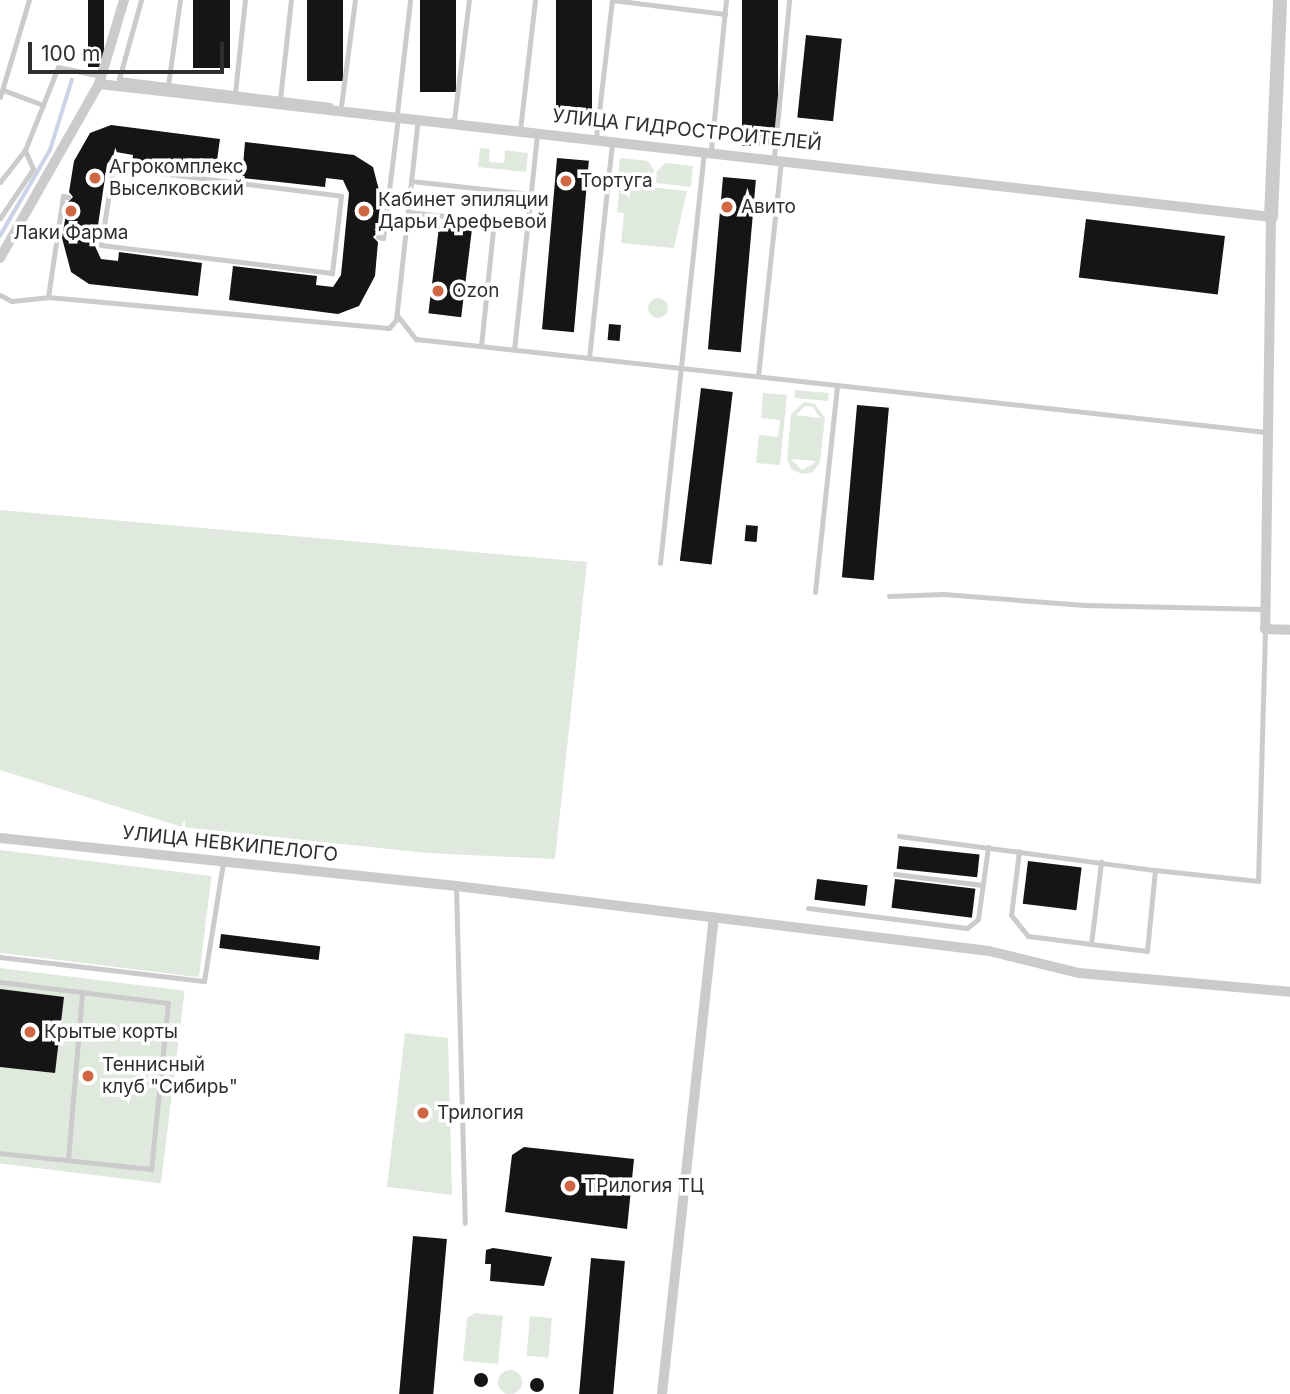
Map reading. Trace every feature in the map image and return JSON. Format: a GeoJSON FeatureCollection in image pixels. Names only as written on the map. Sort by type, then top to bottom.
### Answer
{"type":"FeatureCollection","features":[{"type":"Feature","properties":{"kind":"street"},"geometry":{"type":"LineString","coordinates":[[0,258],[100,80],[124,0]]}},
{"type":"Feature","properties":{"kind":"street"},"geometry":{"type":"LineString","coordinates":[[1280,0],[1271,217],[1265,629],[1290,630]]}},
{"type":"Feature","properties":{"kind":"street","name":"УЛИЦА ГИДРОСТРОИТЕЛЕЙ"},"geometry":{"type":"LineString","coordinates":[[100,80],[520,130],[778,157],[1271,217]]}},
{"type":"Feature","properties":{"kind":"street","name":"УЛИЦА НЕВКИПЕЛОГО"},"geometry":{"type":"LineString","coordinates":[[0,838],[456,886],[989,951],[1079,972],[1290,992]]}},
{"type":"Feature","properties":{"kind":"street"},"geometry":{"type":"LineString","coordinates":[[662,1394],[714,918]]}},
{"type":"Feature","properties":{"kind":"lane"},"geometry":{"type":"LineString","coordinates":[[0,97],[29,0]]}},
{"type":"Feature","properties":{"kind":"lane"},"geometry":{"type":"LineString","coordinates":[[141,0],[119,79],[454,121],[469,0]]}},
{"type":"Feature","properties":{"kind":"lane"},"geometry":{"type":"LineString","coordinates":[[169,85],[180,0]]}},
{"type":"Feature","properties":{"kind":"lane"},"geometry":{"type":"LineString","coordinates":[[235,93],[246,0]]}},
{"type":"Feature","properties":{"kind":"lane"},"geometry":{"type":"LineString","coordinates":[[280,99],[291,0]]}},
{"type":"Feature","properties":{"kind":"lane"},"geometry":{"type":"LineString","coordinates":[[341,106],[355,0]]}},
{"type":"Feature","properties":{"kind":"lane"},"geometry":{"type":"LineString","coordinates":[[378,237],[383,238],[410,0]]}},
{"type":"Feature","properties":{"kind":"lane"},"geometry":{"type":"LineString","coordinates":[[520,130],[536,0]]}},
{"type":"Feature","properties":{"kind":"lane"},"geometry":{"type":"LineString","coordinates":[[596,138],[612,0],[725,14]]}},
{"type":"Feature","properties":{"kind":"lane"},"geometry":{"type":"LineString","coordinates":[[660,564],[680,368],[726,0]]}},
{"type":"Feature","properties":{"kind":"lane"},"geometry":{"type":"LineString","coordinates":[[758,376],[789,0]]}},
{"type":"Feature","properties":{"kind":"lane"},"geometry":{"type":"LineString","coordinates":[[0,182],[25,149],[58,67],[100,80]]}},
{"type":"Feature","properties":{"kind":"lane"},"geometry":{"type":"LineString","coordinates":[[4,90],[43,105]]}},
{"type":"Feature","properties":{"kind":"lane"},"geometry":{"type":"LineString","coordinates":[[0,295],[12,301],[48,297],[385,328],[394,325],[418,118]]}},
{"type":"Feature","properties":{"kind":"lane"},"geometry":{"type":"LineString","coordinates":[[514,350],[537,131]]}},
{"type":"Feature","properties":{"kind":"lane"},"geometry":{"type":"LineString","coordinates":[[589,358],[612,139]]}},
{"type":"Feature","properties":{"kind":"lane"},"geometry":{"type":"LineString","coordinates":[[0,218],[33,169],[25,149]]}},
{"type":"Feature","properties":{"kind":"lane"},"geometry":{"type":"LineString","coordinates":[[113,167],[341,196],[337,234],[332,273],[101,245],[104,202],[113,167]]}},
{"type":"Feature","properties":{"kind":"lane"},"geometry":{"type":"LineString","coordinates":[[411,181],[531,194]]}},
{"type":"Feature","properties":{"kind":"lane"},"geometry":{"type":"LineString","coordinates":[[48,297],[63,197],[68,197]]}},
{"type":"Feature","properties":{"kind":"lane"},"geometry":{"type":"LineString","coordinates":[[408,212],[527,225]]}},
{"type":"Feature","properties":{"kind":"lane"},"geometry":{"type":"LineString","coordinates":[[481,346],[494,221]]}},
{"type":"Feature","properties":{"kind":"lane"},"geometry":{"type":"LineString","coordinates":[[337,234],[345,235]]}},
{"type":"Feature","properties":{"kind":"lane"},"geometry":{"type":"LineString","coordinates":[[397,315],[407,323],[412,338],[1266,432]]}},
{"type":"Feature","properties":{"kind":"lane"},"geometry":{"type":"LineString","coordinates":[[815,592],[837,385]]}},
{"type":"Feature","properties":{"kind":"lane"},"geometry":{"type":"LineString","coordinates":[[889,596],[943,594],[1084,605],[1265,609]]}},
{"type":"Feature","properties":{"kind":"lane"},"geometry":{"type":"LineString","coordinates":[[899,836],[1258,881],[1265,629]]}},
{"type":"Feature","properties":{"kind":"lane"},"geometry":{"type":"LineString","coordinates":[[808,908],[967,928],[978,919],[988,847]]}},
{"type":"Feature","properties":{"kind":"lane"},"geometry":{"type":"LineString","coordinates":[[1019,851],[1011,915],[1018,929],[1028,936],[1147,951],[1155,870]]}},
{"type":"Feature","properties":{"kind":"lane"},"geometry":{"type":"LineString","coordinates":[[0,957],[204,981],[223,861]]}},
{"type":"Feature","properties":{"kind":"lane"},"geometry":{"type":"LineString","coordinates":[[1091,944],[1101,862]]}},
{"type":"Feature","properties":{"kind":"lane"},"geometry":{"type":"LineString","coordinates":[[895,874],[982,885]]}},
{"type":"Feature","properties":{"kind":"lane"},"geometry":{"type":"LineString","coordinates":[[456,886],[465,1223]]}},
{"type":"Feature","properties":{"kind":"lane"},"geometry":{"type":"LineString","coordinates":[[0,982],[168,1003],[151,1169],[0,1153]]}},
{"type":"Feature","properties":{"kind":"lane"},"geometry":{"type":"LineString","coordinates":[[68,1160],[82,992]]}},
{"type":"Feature","properties":{"kind":"shaded area"},"geometry":{"type":"Polygon","coordinates":[[[480,148],[490,149],[489,162],[504,163],[505,150],[528,153],[526,172],[478,167],[480,148]]]}},
{"type":"Feature","properties":{"kind":"shaded area"},"geometry":{"type":"Polygon","coordinates":[[[620,158],[648,161],[654,170],[652,182],[618,179],[620,158]]]}},
{"type":"Feature","properties":{"kind":"shaded area"},"geometry":{"type":"Polygon","coordinates":[[[665,163],[693,166],[691,187],[656,183],[657,171],[665,163]]]}},
{"type":"Feature","properties":{"kind":"shaded area"},"geometry":{"type":"Polygon","coordinates":[[[620,184],[687,191],[674,248],[621,243],[624,213],[617,212],[620,184]]]}},
{"type":"Feature","properties":{"kind":"shaded area"},"geometry":{"type":"Polygon","coordinates":[[[658,298],[665,301],[668,308],[665,315],[658,318],[651,315],[648,308],[651,301],[658,298]]]}},
{"type":"Feature","properties":{"kind":"shaded area"},"geometry":{"type":"Polygon","coordinates":[[[795,390],[829,393],[828,401],[794,398],[795,390]]]}},
{"type":"Feature","properties":{"kind":"shaded area"},"geometry":{"type":"Polygon","coordinates":[[[763,393],[787,395],[780,465],[756,463],[759,435],[778,437],[780,420],[761,418],[763,393]]]}},
{"type":"Feature","properties":{"kind":"shaded area"},"geometry":{"type":"Polygon","coordinates":[[[804,402],[815,404],[825,418],[820,462],[813,472],[802,474],[791,469],[787,459],[791,414],[804,402]],[[805,406],[796,415],[820,418],[813,407],[805,406]],[[791,459],[802,470],[816,462],[815,461],[791,459]]]}},
{"type":"Feature","properties":{"kind":"shaded area"},"geometry":{"type":"Polygon","coordinates":[[[0,510],[587,562],[555,859],[427,853],[182,827],[0,770],[0,510]]]}},
{"type":"Feature","properties":{"kind":"shaded area"},"geometry":{"type":"Polygon","coordinates":[[[0,850],[211,876],[199,977],[0,953],[0,850]]]}},
{"type":"Feature","properties":{"kind":"shaded area","name":"Теннисный клуб \"Сибирь\""},"geometry":{"type":"Polygon","coordinates":[[[0,968],[185,991],[161,1183],[0,1163],[0,968]]]}},
{"type":"Feature","properties":{"kind":"shaded area","name":"Трилогия"},"geometry":{"type":"Polygon","coordinates":[[[405,1033],[448,1038],[452,1195],[387,1187],[405,1033]]]}},
{"type":"Feature","properties":{"kind":"shaded area"},"geometry":{"type":"Polygon","coordinates":[[[475,1313],[503,1316],[498,1364],[463,1361],[467,1318],[475,1313]]]}},
{"type":"Feature","properties":{"kind":"shaded area"},"geometry":{"type":"Polygon","coordinates":[[[530,1316],[552,1318],[548,1358],[527,1356],[530,1316]]]}},
{"type":"Feature","properties":{"kind":"shaded area"},"geometry":{"type":"Polygon","coordinates":[[[510,1370],[519,1373],[522,1382],[519,1391],[510,1394],[501,1391],[498,1382],[501,1373],[510,1370]]]}},
{"type":"Feature","properties":{"kind":"building"},"geometry":{"type":"Polygon","coordinates":[[[88,0],[104,0],[104,67],[88,67],[88,0]]]}},
{"type":"Feature","properties":{"kind":"building"},"geometry":{"type":"Polygon","coordinates":[[[193,0],[230,0],[230,68],[193,68],[193,0]]]}},
{"type":"Feature","properties":{"kind":"building"},"geometry":{"type":"Polygon","coordinates":[[[307,0],[343,0],[343,81],[307,81],[307,0]]]}},
{"type":"Feature","properties":{"kind":"building"},"geometry":{"type":"Polygon","coordinates":[[[420,0],[456,0],[456,92],[420,92],[420,0]]]}},
{"type":"Feature","properties":{"kind":"building"},"geometry":{"type":"Polygon","coordinates":[[[556,0],[592,0],[592,122],[556,122],[556,0]]]}},
{"type":"Feature","properties":{"kind":"building"},"geometry":{"type":"Polygon","coordinates":[[[742,0],[778,0],[778,146],[742,146],[742,0]]]}},
{"type":"Feature","properties":{"kind":"building"},"geometry":{"type":"Polygon","coordinates":[[[806,35],[842,39],[833,121],[797,118],[806,35]]]}},
{"type":"Feature","properties":{"kind":"building"},"geometry":{"type":"Polygon","coordinates":[[[111,125],[220,139],[215,175],[132,164],[133,155],[116,152],[107,164],[95,246],[101,259],[118,261],[119,252],[202,263],[198,296],[89,284],[71,272],[62,238],[68,202],[73,197],[69,192],[74,161],[90,133],[111,125]]]}},
{"type":"Feature","properties":{"kind":"building"},"geometry":{"type":"Polygon","coordinates":[[[245,142],[354,155],[373,167],[381,198],[378,232],[373,237],[378,242],[375,276],[359,306],[338,314],[229,300],[233,266],[317,276],[316,285],[333,287],[341,275],[349,193],[343,180],[326,178],[325,187],[242,178],[245,142]]]}},
{"type":"Feature","properties":{"kind":"building"},"geometry":{"type":"Polygon","coordinates":[[[557,158],[589,161],[574,332],[542,329],[557,158]]]}},
{"type":"Feature","properties":{"kind":"building"},"geometry":{"type":"Polygon","coordinates":[[[723,177],[756,180],[741,352],[708,349],[723,177]]]}},
{"type":"Feature","properties":{"kind":"building"},"geometry":{"type":"Polygon","coordinates":[[[1086,219],[1225,236],[1218,295],[1079,278],[1086,219]]]}},
{"type":"Feature","properties":{"kind":"building"},"geometry":{"type":"Polygon","coordinates":[[[439,227],[472,231],[461,317],[428,313],[439,227]]]}},
{"type":"Feature","properties":{"kind":"building"},"geometry":{"type":"Polygon","coordinates":[[[609,324],[621,325],[620,341],[608,340],[609,324]]]}},
{"type":"Feature","properties":{"kind":"building"},"geometry":{"type":"Polygon","coordinates":[[[701,388],[733,392],[712,565],[680,561],[701,388]]]}},
{"type":"Feature","properties":{"kind":"building"},"geometry":{"type":"Polygon","coordinates":[[[857,405],[889,408],[874,580],[842,577],[857,405]]]}},
{"type":"Feature","properties":{"kind":"building"},"geometry":{"type":"Polygon","coordinates":[[[746,525],[758,526],[757,542],[745,541],[746,525]]]}},
{"type":"Feature","properties":{"kind":"building"},"geometry":{"type":"Polygon","coordinates":[[[899,846],[980,854],[977,877],[897,869],[899,846]]]}},
{"type":"Feature","properties":{"kind":"building"},"geometry":{"type":"Polygon","coordinates":[[[1028,861],[1082,868],[1076,910],[1023,904],[1028,861]]]}},
{"type":"Feature","properties":{"kind":"building"},"geometry":{"type":"Polygon","coordinates":[[[817,879],[868,885],[865,906],[814,900],[817,879]]]}},
{"type":"Feature","properties":{"kind":"building"},"geometry":{"type":"Polygon","coordinates":[[[895,879],[975,889],[972,918],[891,908],[895,879]]]}},
{"type":"Feature","properties":{"kind":"building"},"geometry":{"type":"Polygon","coordinates":[[[221,934],[320,946],[319,960],[219,948],[221,934]]]}},
{"type":"Feature","properties":{"kind":"building","name":"Крытые корты"},"geometry":{"type":"Polygon","coordinates":[[[0,989],[64,997],[55,1073],[0,1067],[0,989]]]}},
{"type":"Feature","properties":{"kind":"building","name":"ТРилогия ТЦ"},"geometry":{"type":"Polygon","coordinates":[[[524,1147],[634,1159],[627,1229],[505,1212],[512,1155],[524,1147]]]}},
{"type":"Feature","properties":{"kind":"building"},"geometry":{"type":"Polygon","coordinates":[[[413,1236],[447,1239],[433,1394],[399,1394],[413,1236]]]}},
{"type":"Feature","properties":{"kind":"building"},"geometry":{"type":"Polygon","coordinates":[[[493,1248],[552,1257],[544,1286],[490,1281],[491,1264],[485,1264],[486,1250],[493,1248]]]}},
{"type":"Feature","properties":{"kind":"building"},"geometry":{"type":"Polygon","coordinates":[[[591,1258],[625,1261],[613,1394],[579,1394],[591,1258]]]}},
{"type":"Feature","properties":{"kind":"building"},"geometry":{"type":"Polygon","coordinates":[[[481,1373],[486,1375],[486,1385],[481,1387],[476,1385],[474,1380],[476,1375],[481,1373]]]}},
{"type":"Feature","properties":{"kind":"building"},"geometry":{"type":"Polygon","coordinates":[[[534,1378],[540,1378],[544,1385],[540,1392],[534,1392],[530,1388],[530,1382],[534,1378]]]}},
{"type":"Feature","properties":{"kind":"waterway"},"geometry":{"type":"LineString","coordinates":[[0,236],[50,150],[72,80]]}},
{"type":"Feature","properties":{"kind":"place","name":"Агрокомплекс Выселковский"},"geometry":{"type":"Point","coordinates":[95,178]}},
{"type":"Feature","properties":{"kind":"place","name":"Тортуга"},"geometry":{"type":"Point","coordinates":[566,181]}},
{"type":"Feature","properties":{"kind":"place","name":"Авито"},"geometry":{"type":"Point","coordinates":[727,207]}},
{"type":"Feature","properties":{"kind":"place","name":"Лаки Фарма"},"geometry":{"type":"Point","coordinates":[71,211]}},
{"type":"Feature","properties":{"kind":"place","name":"Кабинет эпиляции Дарьи Арефьевой"},"geometry":{"type":"Point","coordinates":[364,211]}},
{"type":"Feature","properties":{"kind":"place","name":"Ozon"},"geometry":{"type":"Point","coordinates":[438,291]}},
{"type":"Feature","properties":{"kind":"place","name":"Крытые корты"},"geometry":{"type":"Point","coordinates":[30,1032]}},
{"type":"Feature","properties":{"kind":"place","name":"Теннисный клуб \"Сибирь\""},"geometry":{"type":"Point","coordinates":[88,1076]}},
{"type":"Feature","properties":{"kind":"place","name":"Трилогия"},"geometry":{"type":"Point","coordinates":[423,1113]}},
{"type":"Feature","properties":{"kind":"place","name":"ТРилогия ТЦ"},"geometry":{"type":"Point","coordinates":[570,1186]}}]}
